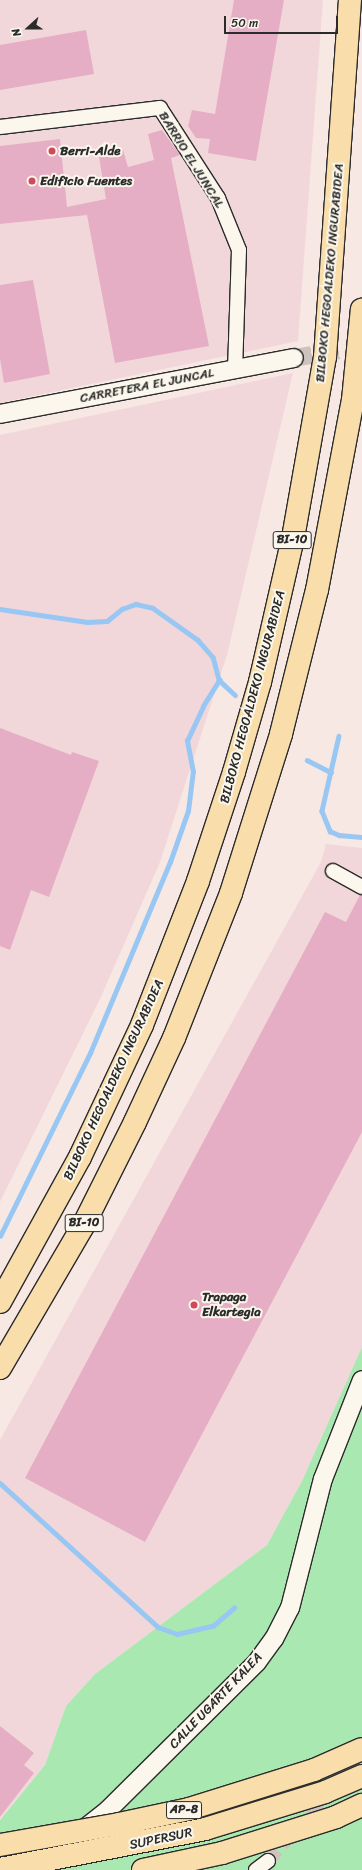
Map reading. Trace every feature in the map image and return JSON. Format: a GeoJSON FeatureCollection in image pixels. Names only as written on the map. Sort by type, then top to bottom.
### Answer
{"type":"FeatureCollection","features":[{"type":"Feature","properties":{"kind":"highway","name":"BILBOKO HEGOALDEKO INGURABIDEA"},"geometry":{"type":"LineString","coordinates":[[0,1302],[80,1157],[142,1025],[198,882],[234,772],[260,682],[293,538],[325,357],[350,0]]}},
{"type":"Feature","properties":{"kind":"highway","name":"BI-10"},"geometry":{"type":"LineString","coordinates":[[0,1368],[55,1277],[123,1147],[174,1038],[212,942],[251,834],[281,734],[305,644],[353,400],[362,309]]}},
{"type":"Feature","properties":{"kind":"highway"},"geometry":{"type":"LineString","coordinates":[[331,518],[362,416]]}},
{"type":"Feature","properties":{"kind":"highway","name":"AP-8"},"geometry":{"type":"LineString","coordinates":[[0,1845],[119,1824],[189,1809],[314,1770],[362,1749]]}},
{"type":"Feature","properties":{"kind":"highway","name":"SUPERSUR"},"geometry":{"type":"LineString","coordinates":[[0,1869],[206,1829],[326,1792],[362,1776]]}},
{"type":"Feature","properties":{"kind":"highway","name":"SUPERSUR"},"geometry":{"type":"LineString","coordinates":[[144,1870],[222,1853],[336,1817],[362,1805]]}},
{"type":"Feature","properties":{"kind":"street","name":"BARRIO EL JUNCAL"},"geometry":{"type":"LineString","coordinates":[[0,127],[160,108],[218,198],[239,250],[235,369]]}},
{"type":"Feature","properties":{"kind":"street","name":"CARRETERA EL JUNCAL"},"geometry":{"type":"LineString","coordinates":[[0,414],[294,358]]}},
{"type":"Feature","properties":{"kind":"street"},"geometry":{"type":"LineString","coordinates":[[333,871],[362,887]]}},
{"type":"Feature","properties":{"kind":"street","name":"CALLE UGARTE KALEA"},"geometry":{"type":"LineString","coordinates":[[46,1870],[70,1840],[108,1810],[257,1662],[274,1639],[290,1608],[323,1480],[362,1380]]}},
{"type":"Feature","properties":{"kind":"street"},"geometry":{"type":"LineString","coordinates":[[256,1870],[268,1861]]}},
{"type":"Feature","properties":{"kind":"shaded area"},"geometry":{"type":"Polygon","coordinates":[[[0,0],[323,0],[298,341],[0,403],[0,0]]]}},
{"type":"Feature","properties":{"kind":"shaded area"},"geometry":{"type":"Polygon","coordinates":[[[293,373],[227,655],[160,862],[100,999],[0,1202],[0,435],[293,373]]]}},
{"type":"Feature","properties":{"kind":"shaded area"},"geometry":{"type":"Polygon","coordinates":[[[326,844],[362,848],[362,1347],[302,1481],[267,1545],[95,1674],[66,1706],[45,1765],[0,1819],[0,1440],[321,862],[326,844]]]}},
{"type":"Feature","properties":{"kind":"green space"},"geometry":{"type":"Polygon","coordinates":[[[362,1347],[362,1870],[0,1870],[0,1820],[45,1765],[66,1706],[95,1674],[267,1545],[302,1481],[362,1347]]]}},
{"type":"Feature","properties":{"kind":"building"},"geometry":{"type":"Polygon","coordinates":[[[234,0],[284,0],[256,161],[208,153],[210,139],[196,138],[188,126],[192,110],[215,114],[234,0]]]}},
{"type":"Feature","properties":{"kind":"building"},"geometry":{"type":"Polygon","coordinates":[[[86,30],[94,74],[0,90],[0,45],[86,30]]]}},
{"type":"Feature","properties":{"kind":"building"},"geometry":{"type":"Polygon","coordinates":[[[162,130],[180,155],[171,158],[209,346],[115,363],[87,215],[0,224],[0,146],[60,139],[67,207],[106,199],[99,157],[123,150],[128,167],[154,160],[148,134],[162,130]]]}},
{"type":"Feature","properties":{"kind":"building"},"geometry":{"type":"Polygon","coordinates":[[[33,280],[50,374],[4,383],[0,359],[0,285],[33,280]]]}},
{"type":"Feature","properties":{"kind":"building"},"geometry":{"type":"Polygon","coordinates":[[[0,728],[71,755],[72,752],[99,761],[49,897],[31,890],[10,950],[0,946],[0,728]]]}},
{"type":"Feature","properties":{"kind":"building","name":"Trapaga Elkartegia"},"geometry":{"type":"Polygon","coordinates":[[[360,895],[362,895],[362,1132],[145,1542],[25,1478],[325,912],[346,922],[360,895]]]}},
{"type":"Feature","properties":{"kind":"building"},"geometry":{"type":"Polygon","coordinates":[[[0,1726],[34,1753],[24,1765],[34,1773],[0,1817],[0,1726]]]}},
{"type":"Feature","properties":{"kind":"waterway"},"geometry":{"type":"LineString","coordinates":[[0,609],[87,622],[107,621],[122,609],[136,604],[153,608],[198,640],[213,657],[219,680],[235,695]]}},
{"type":"Feature","properties":{"kind":"waterway"},"geometry":{"type":"LineString","coordinates":[[0,1236],[90,1053],[170,862],[188,811],[193,772],[187,741],[203,706],[219,680]]}},
{"type":"Feature","properties":{"kind":"waterway"},"geometry":{"type":"LineString","coordinates":[[339,736],[322,811],[330,831],[339,835],[362,837]]}},
{"type":"Feature","properties":{"kind":"waterway"},"geometry":{"type":"LineString","coordinates":[[307,760],[331,772]]}},
{"type":"Feature","properties":{"kind":"waterway"},"geometry":{"type":"LineString","coordinates":[[0,1483],[158,1627],[177,1634],[213,1626],[234,1608]]}},
{"type":"Feature","properties":{"kind":"tunnel"},"geometry":{"type":"LineString","coordinates":[[294,358],[362,346]]}},
{"type":"Feature","properties":{"kind":"tunnel"},"geometry":{"type":"LineString","coordinates":[[268,1861],[360,1753]]}},
{"type":"Feature","properties":{"kind":"place","name":"Berri-Alde"},"geometry":{"type":"Point","coordinates":[52,151]}},
{"type":"Feature","properties":{"kind":"place","name":"Edificio Fuentes"},"geometry":{"type":"Point","coordinates":[32,181]}},
{"type":"Feature","properties":{"kind":"place","name":"Trapaga Elkartegia"},"geometry":{"type":"Point","coordinates":[194,1305]}}]}
